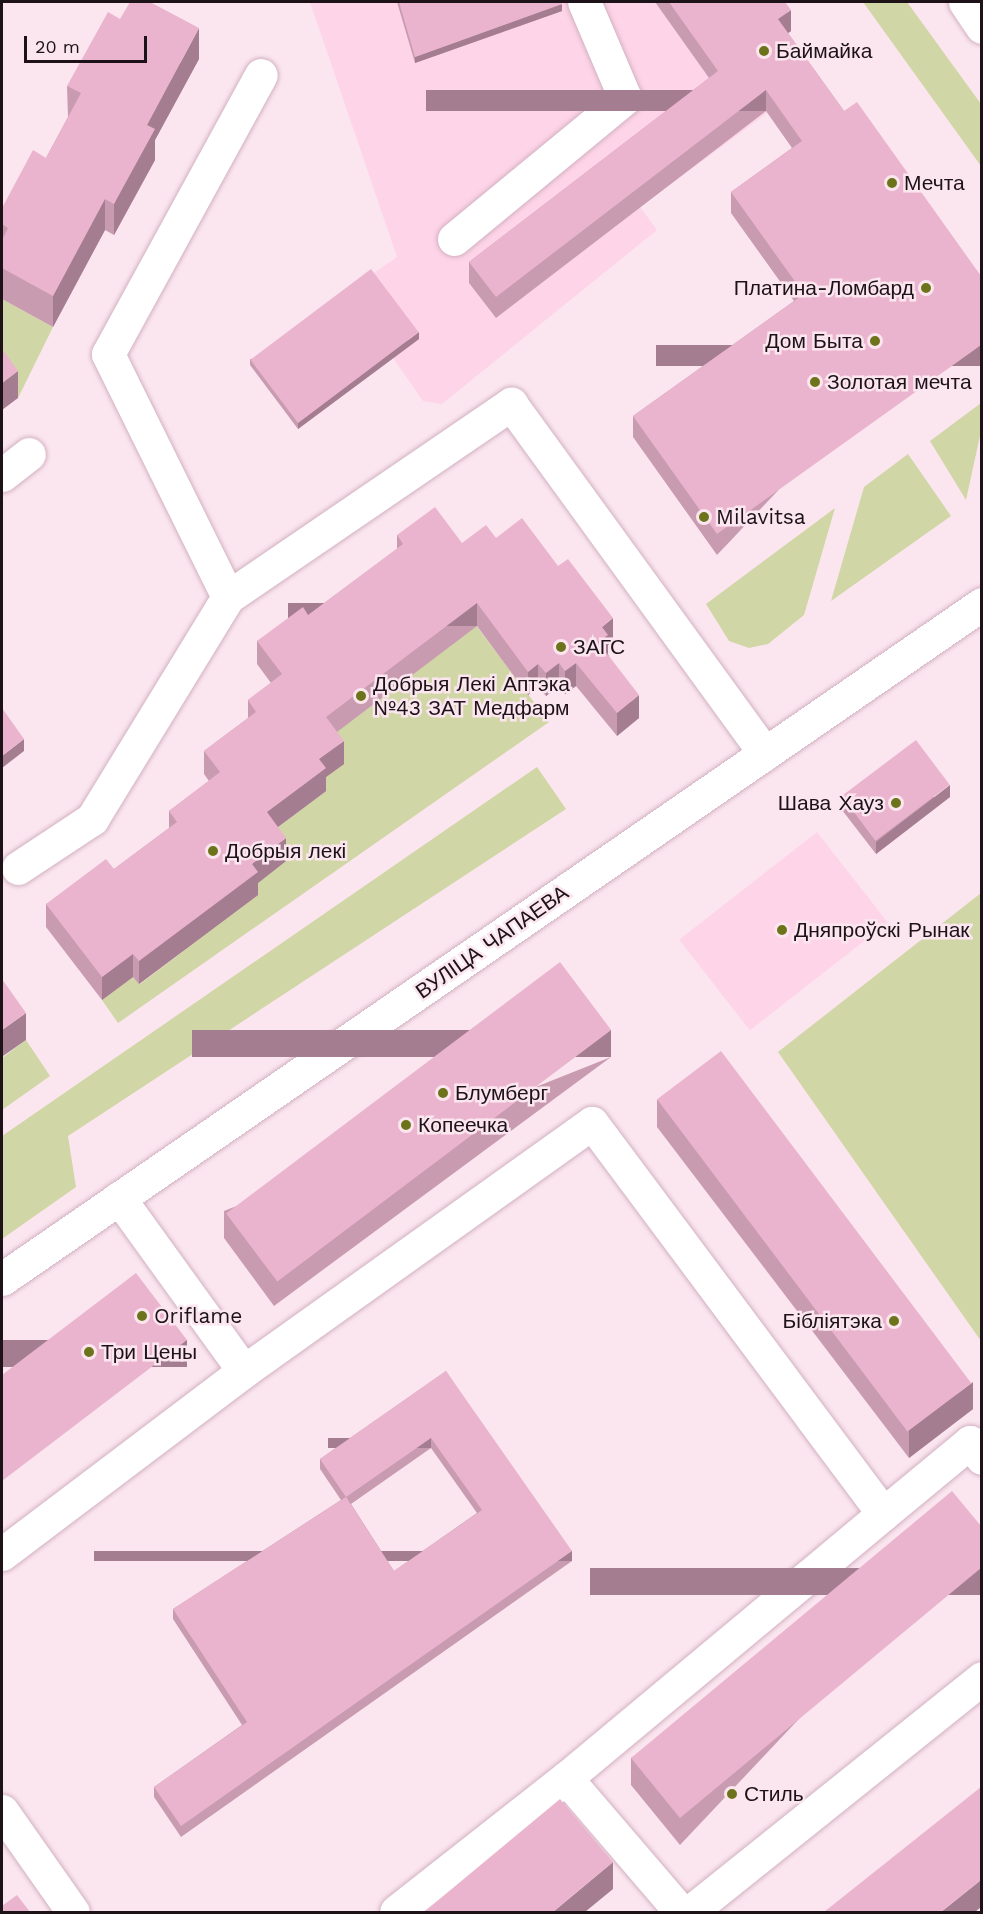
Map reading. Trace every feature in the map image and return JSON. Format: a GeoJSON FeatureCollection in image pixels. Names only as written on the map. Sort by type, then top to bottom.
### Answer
{"type":"FeatureCollection","features":[{"type":"Feature","properties":{"kind":"street"},"geometry":{"type":"LineString","coordinates":[[454,239],[625,98],[584,2]]}},
{"type":"Feature","properties":{"kind":"street"},"geometry":{"type":"LineString","coordinates":[[965,2],[981,27]]}},
{"type":"Feature","properties":{"kind":"street"},"geometry":{"type":"LineString","coordinates":[[228,597],[108,354],[261,75]]}},
{"type":"Feature","properties":{"kind":"street"},"geometry":{"type":"LineString","coordinates":[[18,868],[92,819],[228,597],[511,404],[765,753]]}},
{"type":"Feature","properties":{"kind":"street"},"geometry":{"type":"LineString","coordinates":[[2,475],[29,454]]}},
{"type":"Feature","properties":{"kind":"street","name":"ВУЛІЦА ЧАПАЕВА"},"geometry":{"type":"LineString","coordinates":[[2,1280],[981,604]]}},
{"type":"Feature","properties":{"kind":"street"},"geometry":{"type":"LineString","coordinates":[[2,1554],[244,1371],[592,1124],[883,1514]]}},
{"type":"Feature","properties":{"kind":"street"},"geometry":{"type":"LineString","coordinates":[[119,1198],[244,1371]]}},
{"type":"Feature","properties":{"kind":"street"},"geometry":{"type":"LineString","coordinates":[[396,1912],[566,1778],[970,1442],[981,1458]]}},
{"type":"Feature","properties":{"kind":"street"},"geometry":{"type":"LineString","coordinates":[[690,1912],[981,1678]]}},
{"type":"Feature","properties":{"kind":"street"},"geometry":{"type":"LineString","coordinates":[[566,1778],[681,1912]]}},
{"type":"Feature","properties":{"kind":"street"},"geometry":{"type":"LineString","coordinates":[[2,1811],[73,1912]]}},
{"type":"Feature","properties":{"kind":"shaded area"},"geometry":{"type":"Polygon","coordinates":[[[310,2],[655,2],[716,88],[739,73],[767,113],[640,207],[657,230],[442,404],[423,401],[393,358],[371,275],[397,257],[310,2]]]}},
{"type":"Feature","properties":{"kind":"shaded area","name":"Дняпроўскі Рынак"},"geometry":{"type":"Polygon","coordinates":[[[817,832],[888,923],[750,1030],[679,940],[817,832]]]}},
{"type":"Feature","properties":{"kind":"green space"},"geometry":{"type":"Polygon","coordinates":[[[863,2],[907,2],[981,104],[981,166],[863,2]]]}},
{"type":"Feature","properties":{"kind":"green space"},"geometry":{"type":"Polygon","coordinates":[[[2,299],[53,327],[18,398],[2,376],[2,299]]]}},
{"type":"Feature","properties":{"kind":"green space"},"geometry":{"type":"Polygon","coordinates":[[[981,403],[981,431],[966,500],[930,441],[981,403]]]}},
{"type":"Feature","properties":{"kind":"green space"},"geometry":{"type":"Polygon","coordinates":[[[908,454],[951,516],[831,601],[864,487],[908,454]]]}},
{"type":"Feature","properties":{"kind":"green space"},"geometry":{"type":"Polygon","coordinates":[[[835,508],[804,615],[768,644],[749,648],[729,641],[706,604],[835,508]]]}},
{"type":"Feature","properties":{"kind":"green space"},"geometry":{"type":"Polygon","coordinates":[[[472,620],[549,722],[118,1023],[102,1000],[133,977],[140,984],[181,953],[252,887],[278,827],[325,791],[320,733],[354,719],[394,689],[472,620]]]}},
{"type":"Feature","properties":{"kind":"green space"},"geometry":{"type":"Polygon","coordinates":[[[537,767],[566,809],[68,1136],[76,1187],[2,1239],[2,1136],[537,767]]]}},
{"type":"Feature","properties":{"kind":"green space"},"geometry":{"type":"Polygon","coordinates":[[[981,893],[981,1341],[778,1052],[981,893]]]}},
{"type":"Feature","properties":{"kind":"green space"},"geometry":{"type":"Polygon","coordinates":[[[26,1040],[50,1076],[2,1110],[2,1058],[26,1040]]]}},
{"type":"Feature","properties":{"kind":"building"},"geometry":{"type":"Polygon","coordinates":[[[130,2],[150,2],[199,28],[147,125],[155,129],[114,204],[105,199],[53,296],[2,268],[2,240],[8,228],[2,224],[2,208],[33,150],[46,158],[81,93],[67,86],[108,12],[120,19],[130,2]]]}},
{"type":"Feature","properties":{"kind":"building"},"geometry":{"type":"Polygon","coordinates":[[[399,2],[560,2],[562,4],[415,57],[399,2]]]}},
{"type":"Feature","properties":{"kind":"building","name":"Дом Быта"},"geometry":{"type":"Polygon","coordinates":[[[669,2],[785,2],[791,10],[778,19],[844,111],[857,102],[981,276],[981,345],[717,534],[633,416],[804,294],[731,192],[802,141],[766,90],[496,297],[469,262],[718,71],[669,2]]]}},
{"type":"Feature","properties":{"kind":"building"},"geometry":{"type":"Polygon","coordinates":[[[371,269],[419,332],[298,423],[250,360],[371,269]]]}},
{"type":"Feature","properties":{"kind":"building"},"geometry":{"type":"Polygon","coordinates":[[[2,349],[18,371],[2,383],[2,349]]]}},
{"type":"Feature","properties":{"kind":"building"},"geometry":{"type":"Polygon","coordinates":[[[435,507],[462,543],[486,525],[496,538],[522,518],[558,566],[568,559],[613,618],[602,627],[608,635],[598,642],[639,695],[617,713],[576,663],[565,671],[559,663],[546,673],[538,664],[528,672],[477,603],[326,717],[344,741],[319,759],[326,768],[267,812],[286,838],[252,864],[258,872],[139,961],[133,954],[102,977],[46,904],[106,859],[114,869],[177,822],[169,811],[220,772],[204,751],[256,712],[248,700],[282,674],[257,641],[303,607],[308,615],[403,544],[397,535],[435,507]]]}},
{"type":"Feature","properties":{"kind":"building"},"geometry":{"type":"Polygon","coordinates":[[[2,708],[24,739],[2,756],[2,708]]]}},
{"type":"Feature","properties":{"kind":"building","name":"Шава Хауз"},"geometry":{"type":"Polygon","coordinates":[[[916,740],[950,785],[875,841],[842,796],[916,740]]]}},
{"type":"Feature","properties":{"kind":"building"},"geometry":{"type":"Polygon","coordinates":[[[560,962],[611,1030],[277,1281],[226,1214],[560,962]]]}},
{"type":"Feature","properties":{"kind":"building"},"geometry":{"type":"Polygon","coordinates":[[[2,979],[26,1013],[2,1030],[2,979]]]}},
{"type":"Feature","properties":{"kind":"building"},"geometry":{"type":"Polygon","coordinates":[[[721,1051],[971,1383],[907,1431],[657,1099],[721,1051]]]}},
{"type":"Feature","properties":{"kind":"building"},"geometry":{"type":"Polygon","coordinates":[[[136,1273],[187,1340],[2,1481],[2,1375],[136,1273]]]}},
{"type":"Feature","properties":{"kind":"building"},"geometry":{"type":"Polygon","coordinates":[[[446,1371],[572,1551],[181,1826],[154,1787],[247,1722],[173,1609],[346,1497],[320,1459],[446,1371]],[[431,1438],[346,1497],[394,1571],[482,1510],[431,1438]]]}},
{"type":"Feature","properties":{"kind":"building"},"geometry":{"type":"Polygon","coordinates":[[[952,1491],[981,1526],[981,1568],[680,1818],[631,1758],[952,1491]]]}},
{"type":"Feature","properties":{"kind":"building"},"geometry":{"type":"Polygon","coordinates":[[[981,1787],[981,1880],[941,1912],[824,1912],[981,1787]]]}},
{"type":"Feature","properties":{"kind":"building"},"geometry":{"type":"Polygon","coordinates":[[[560,1799],[613,1862],[553,1912],[424,1912],[560,1799]]]}},
{"type":"Feature","properties":{"kind":"building"},"geometry":{"type":"Polygon","coordinates":[[[17,1895],[30,1912],[2,1912],[2,1906],[17,1895]]]}},
{"type":"Feature","properties":{"kind":"place","name":"Баймайка"},"geometry":{"type":"Point","coordinates":[764,51]}},
{"type":"Feature","properties":{"kind":"place","name":"Мечта"},"geometry":{"type":"Point","coordinates":[892,183]}},
{"type":"Feature","properties":{"kind":"place","name":"Платина-Ломбард"},"geometry":{"type":"Point","coordinates":[926,288]}},
{"type":"Feature","properties":{"kind":"place","name":"Дом Быта"},"geometry":{"type":"Point","coordinates":[875,341]}},
{"type":"Feature","properties":{"kind":"place","name":"Золотая мечта"},"geometry":{"type":"Point","coordinates":[815,382]}},
{"type":"Feature","properties":{"kind":"place","name":"Milavitsa"},"geometry":{"type":"Point","coordinates":[704,517]}},
{"type":"Feature","properties":{"kind":"place","name":"ЗАГС"},"geometry":{"type":"Point","coordinates":[561,647]}},
{"type":"Feature","properties":{"kind":"place","name":"Добрыя Лекі Аптэка №43 ЗАТ Медфарм"},"geometry":{"type":"Point","coordinates":[361,696]}},
{"type":"Feature","properties":{"kind":"place","name":"Шава Хауз"},"geometry":{"type":"Point","coordinates":[896,803]}},
{"type":"Feature","properties":{"kind":"place","name":"Добрыя лекі"},"geometry":{"type":"Point","coordinates":[213,851]}},
{"type":"Feature","properties":{"kind":"place","name":"Дняпроўскі Рынак"},"geometry":{"type":"Point","coordinates":[782,930]}},
{"type":"Feature","properties":{"kind":"place","name":"Блумберг"},"geometry":{"type":"Point","coordinates":[443,1093]}},
{"type":"Feature","properties":{"kind":"place","name":"Копеечка"},"geometry":{"type":"Point","coordinates":[406,1125]}},
{"type":"Feature","properties":{"kind":"place","name":"Oriflame"},"geometry":{"type":"Point","coordinates":[142,1316]}},
{"type":"Feature","properties":{"kind":"place","name":"Бібліятэка"},"geometry":{"type":"Point","coordinates":[894,1321]}},
{"type":"Feature","properties":{"kind":"place","name":"Три Цены"},"geometry":{"type":"Point","coordinates":[89,1352]}},
{"type":"Feature","properties":{"kind":"place","name":"Стиль"},"geometry":{"type":"Point","coordinates":[732,1794]}}]}
